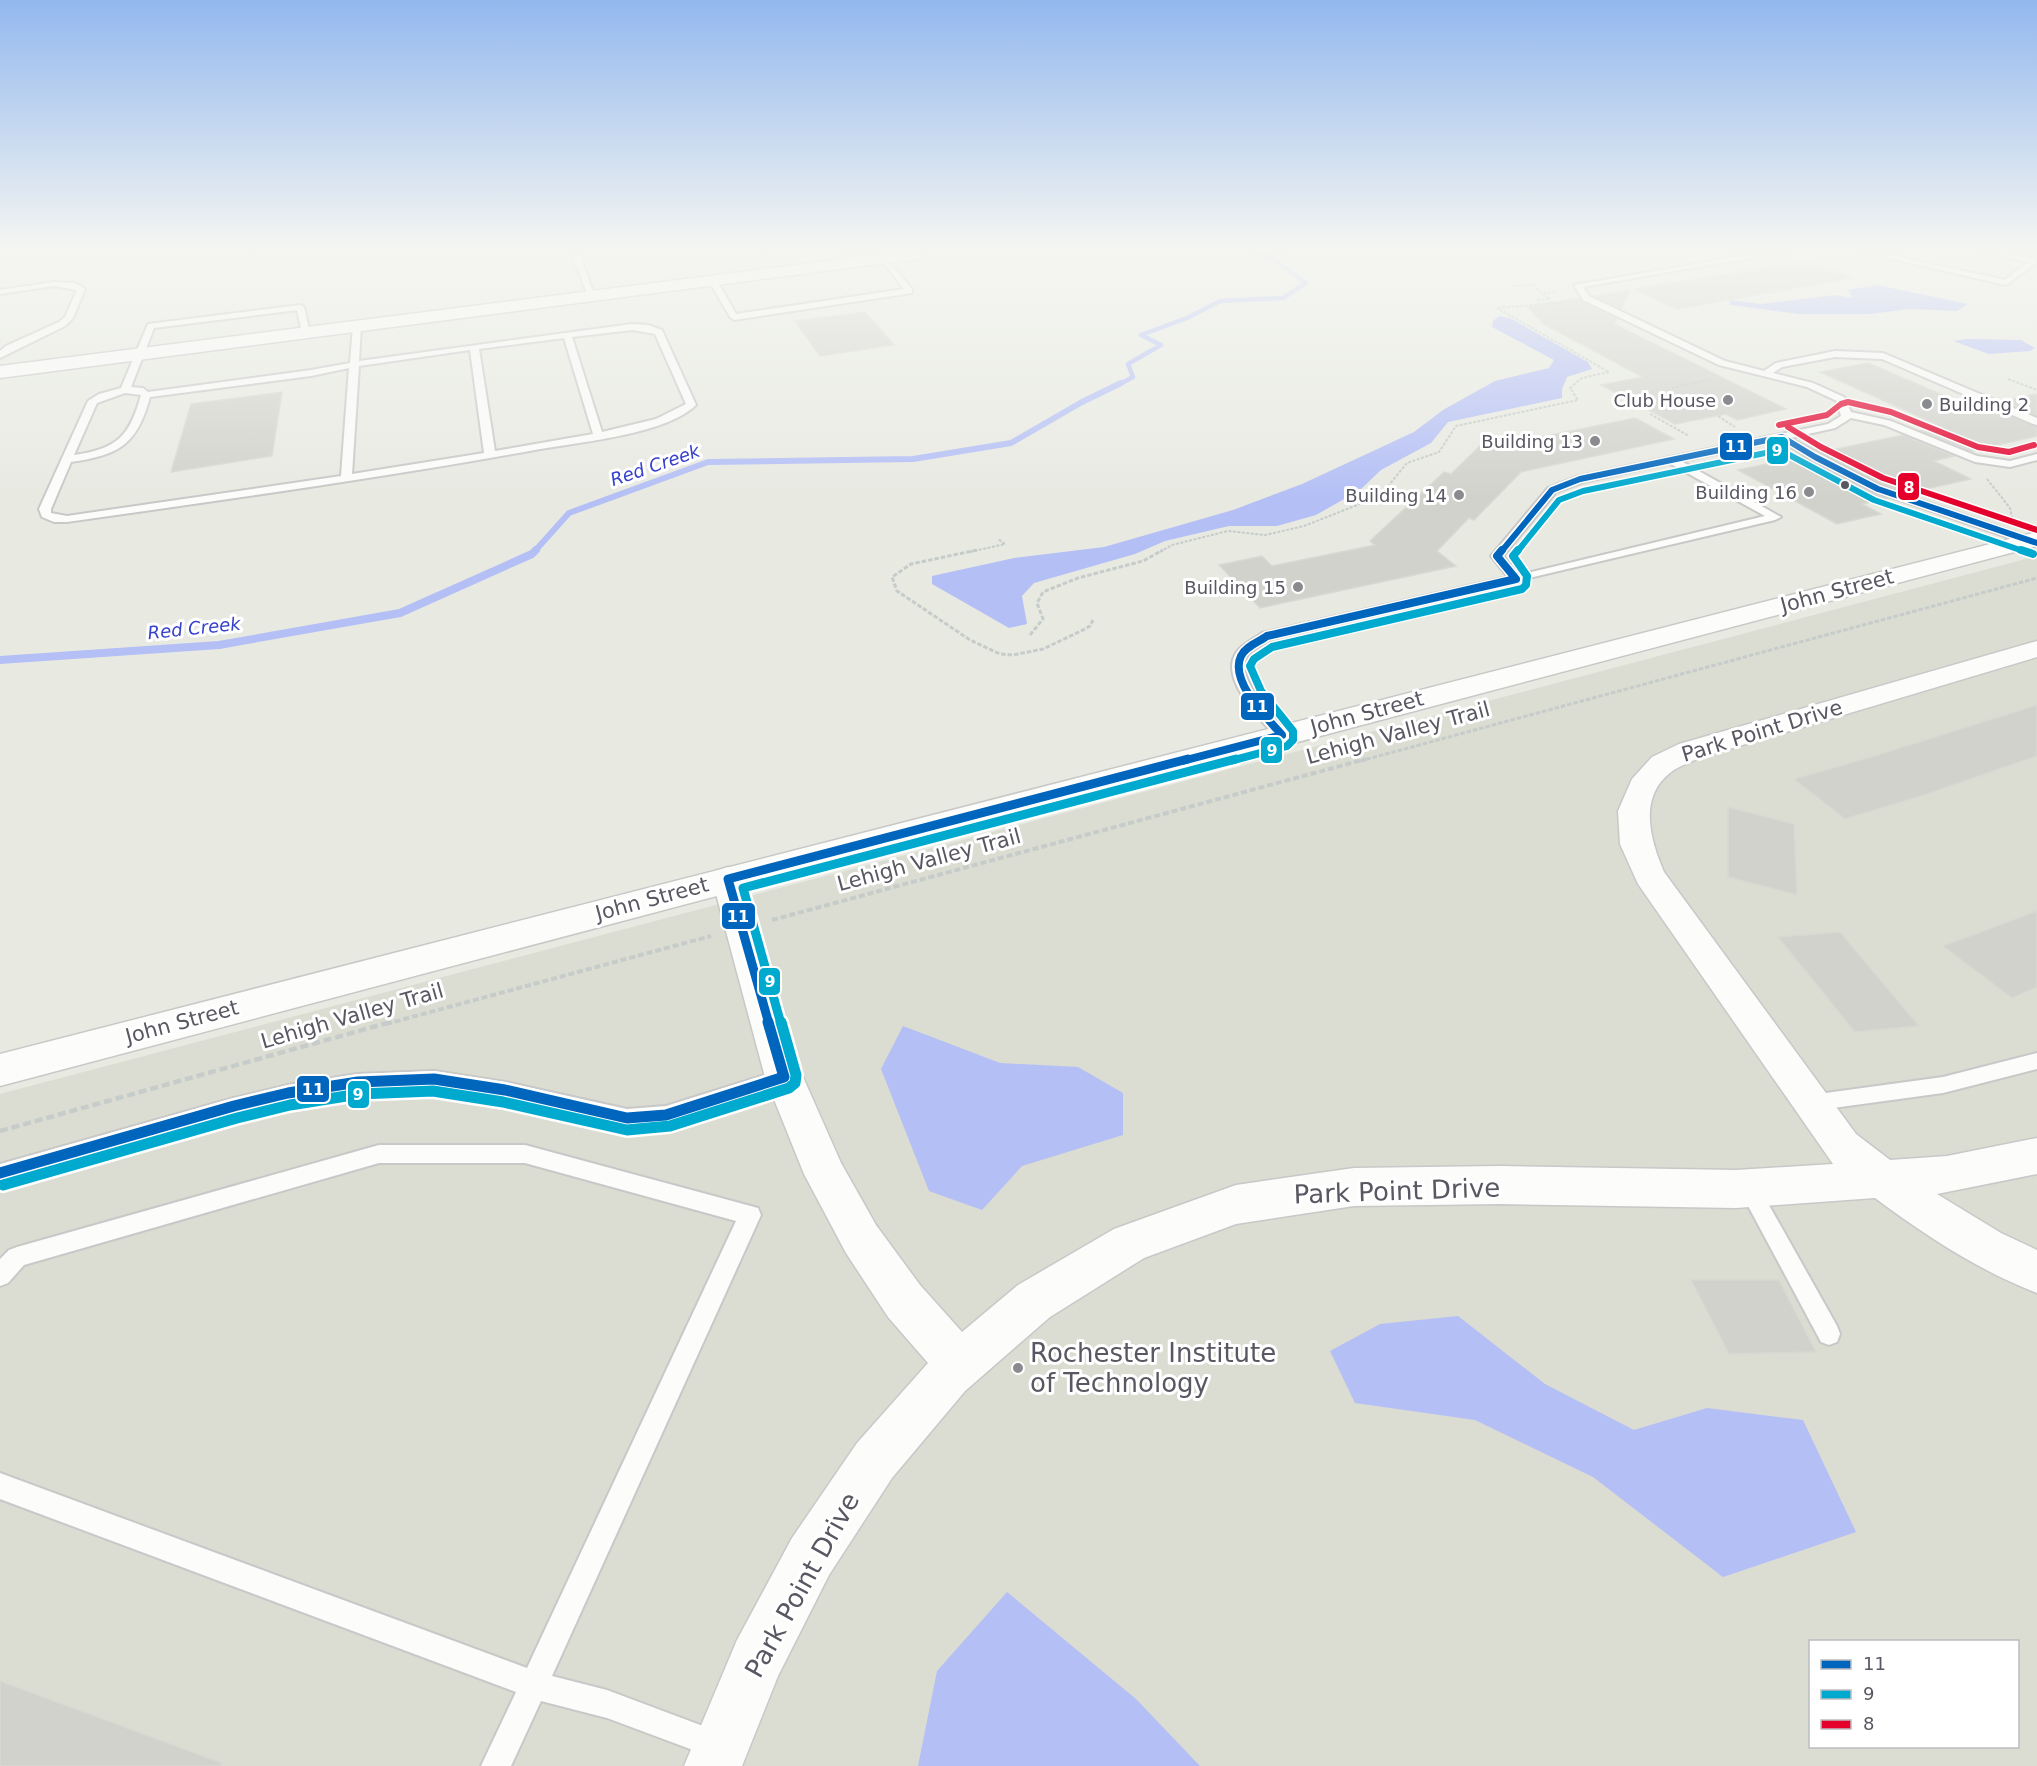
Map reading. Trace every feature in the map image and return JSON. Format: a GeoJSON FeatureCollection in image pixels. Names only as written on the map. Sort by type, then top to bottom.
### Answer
{"type":"FeatureCollection","features":[{"type":"Feature","properties":{"kind":"street"},"geometry":{"type":"LineString","coordinates":[[0,372],[303,333]]}},
{"type":"Feature","properties":{"kind":"street","name":"John Street"},"geometry":{"type":"LineString","coordinates":[[0,1070],[2034,541]]}},
{"type":"Feature","properties":{"kind":"street","name":"Park Point Drive"},"geometry":{"type":"LineString","coordinates":[[2037,649],[1689,751],[1662,764],[1642,786],[1633,811],[1636,844],[1650,876],[1842,1147],[1881,1179],[1963,1233],[2037,1272]]}},
{"type":"Feature","properties":{"kind":"street"},"geometry":{"type":"LineString","coordinates":[[728,879],[784,1077],[825,1174],[861,1239],[904,1301],[958,1362]]}},
{"type":"Feature","properties":{"kind":"street","name":"Park Point Drive"},"geometry":{"type":"LineString","coordinates":[[717,1756],[766,1639],[830,1523],[884,1445],[958,1362],[1032,1301],[1102,1256],[1185,1220],[1270,1196],[1352,1187],[1559,1186],[1749,1189],[1933,1176],[2037,1156]]}},
{"type":"Feature","properties":{"kind":"lane"},"geometry":{"type":"LineString","coordinates":[[1,353],[42,333]]}},
{"type":"Feature","properties":{"kind":"lane"},"geometry":{"type":"LineString","coordinates":[[125,390],[148,333]]}},
{"type":"Feature","properties":{"kind":"lane"},"geometry":{"type":"LineString","coordinates":[[346,478],[356,333]]}},
{"type":"Feature","properties":{"kind":"lane"},"geometry":{"type":"LineString","coordinates":[[146,395],[580,333]]}},
{"type":"Feature","properties":{"kind":"lane"},"geometry":{"type":"LineString","coordinates":[[146,395],[143,391],[125,390],[102,396],[93,401],[45,509],[46,515],[54,519],[346,478],[598,435],[677,416],[691,405],[660,333]]}},
{"type":"Feature","properties":{"kind":"lane"},"geometry":{"type":"LineString","coordinates":[[1660,333],[1722,363],[1810,385],[1841,399],[1847,414]]}},
{"type":"Feature","properties":{"kind":"lane"},"geometry":{"type":"LineString","coordinates":[[567,335],[598,435]]}},
{"type":"Feature","properties":{"kind":"lane"},"geometry":{"type":"LineString","coordinates":[[474,347],[490,455]]}},
{"type":"Feature","properties":{"kind":"lane"},"geometry":{"type":"LineString","coordinates":[[1765,375],[1779,365],[1835,354],[1883,356],[2037,422]]}},
{"type":"Feature","properties":{"kind":"lane"},"geometry":{"type":"LineString","coordinates":[[68,459],[107,451],[122,442],[134,430],[146,395]]}},
{"type":"Feature","properties":{"kind":"lane"},"geometry":{"type":"LineString","coordinates":[[1516,579],[1497,556],[1552,490],[1581,479],[1831,426],[1846,418],[1847,414]]}},
{"type":"Feature","properties":{"kind":"lane"},"geometry":{"type":"LineString","coordinates":[[1847,414],[1887,423],[1976,459],[2010,464],[2037,457]]}},
{"type":"Feature","properties":{"kind":"lane"},"geometry":{"type":"LineString","coordinates":[[1782,437],[1815,457],[1878,489],[2034,541]]}},
{"type":"Feature","properties":{"kind":"lane"},"geometry":{"type":"LineString","coordinates":[[1282,735],[1247,693],[1238,665],[1242,655],[1267,636],[1775,517],[1673,461]]}},
{"type":"Feature","properties":{"kind":"lane"},"geometry":{"type":"LineString","coordinates":[[1810,1103],[1943,1085],[2037,1061]]}},
{"type":"Feature","properties":{"kind":"lane"},"geometry":{"type":"LineString","coordinates":[[0,1173],[234,1106],[288,1093],[358,1082],[434,1079],[505,1090],[627,1118],[666,1115],[784,1077]]}},
{"type":"Feature","properties":{"kind":"lane"},"geometry":{"type":"LineString","coordinates":[[0,1275],[17,1257],[379,1154],[525,1154],[750,1215],[496,1766]]}},
{"type":"Feature","properties":{"kind":"lane"},"geometry":{"type":"LineString","coordinates":[[1749,1189],[1829,1334]]}},
{"type":"Feature","properties":{"kind":"lane"},"geometry":{"type":"LineString","coordinates":[[0,1486],[534,1685],[607,1704],[717,1756]]}},
{"type":"Feature","properties":{"kind":"path"},"geometry":{"type":"LineString","coordinates":[[1030,635],[1043,619],[1037,603],[1043,592],[1078,579],[1143,561],[1172,545],[1228,531],[1265,536],[1304,526],[1380,496],[1407,463],[1439,452],[1456,426],[1578,400],[1570,388],[1582,378],[1609,372],[1541,333]]}},
{"type":"Feature","properties":{"kind":"path"},"geometry":{"type":"LineString","coordinates":[[1672,388],[1716,379],[1706,374]]}},
{"type":"Feature","properties":{"kind":"path"},"geometry":{"type":"LineString","coordinates":[[2008,379],[2037,390]]}},
{"type":"Feature","properties":{"kind":"path"},"geometry":{"type":"LineString","coordinates":[[1650,414],[1692,438]]}},
{"type":"Feature","properties":{"kind":"path"},"geometry":{"type":"LineString","coordinates":[[1718,416],[1739,429]]}},
{"type":"Feature","properties":{"kind":"path"},"geometry":{"type":"LineString","coordinates":[[1987,474],[1991,486],[2010,508],[2013,520]]}},
{"type":"Feature","properties":{"kind":"path"},"geometry":{"type":"LineString","coordinates":[[999,538],[1005,544],[911,564],[892,577],[897,591],[984,649],[1011,656],[1049,647],[1090,626],[1093,620]]}},
{"type":"Feature","properties":{"kind":"path","name":"Lehigh Valley Trail"},"geometry":{"type":"LineString","coordinates":[[768,921],[2037,578]]}},
{"type":"Feature","properties":{"kind":"path","name":"Lehigh Valley Trail"},"geometry":{"type":"LineString","coordinates":[[0,1131],[550,978],[714,935]]}},
{"type":"Feature","properties":{"kind":"shaded area","name":"Rochester Institute of Technology"},"geometry":{"type":"Polygon","coordinates":[[[2037,556],[2037,1766],[0,1766],[0,1094],[2037,556]]]}},
{"type":"Feature","properties":{"kind":"water"},"geometry":{"type":"Polygon","coordinates":[[[1504,333],[1537,333],[1588,362],[1592,369],[1567,377],[1562,389],[1562,398],[1448,422],[1431,443],[1381,470],[1360,490],[1316,515],[1277,526],[1229,526],[1165,541],[1135,554],[1034,583],[1022,596],[1027,624],[1009,628],[932,584],[932,576],[1014,558],[1104,547],[1233,510],[1302,484],[1414,432],[1443,410],[1495,381],[1549,368],[1554,360],[1504,333]]]}},
{"type":"Feature","properties":{"kind":"water"},"geometry":{"type":"Polygon","coordinates":[[[2021,340],[2035,348],[2030,351],[1989,354],[1953,341],[2021,340]]]}},
{"type":"Feature","properties":{"kind":"water"},"geometry":{"type":"Polygon","coordinates":[[[903,1026],[1000,1063],[1078,1067],[1123,1093],[1123,1135],[1022,1166],[982,1210],[929,1191],[881,1069],[903,1026]]]}},
{"type":"Feature","properties":{"kind":"water"},"geometry":{"type":"Polygon","coordinates":[[[1458,1316],[1545,1384],[1634,1430],[1707,1408],[1803,1420],[1856,1532],[1723,1577],[1593,1477],[1475,1420],[1355,1403],[1330,1351],[1380,1324],[1458,1316]]]}},
{"type":"Feature","properties":{"kind":"water"},"geometry":{"type":"Polygon","coordinates":[[[1007,1592],[1136,1699],[1200,1766],[918,1766],[937,1671],[1007,1592]]]}},
{"type":"Feature","properties":{"kind":"building"},"geometry":{"type":"Polygon","coordinates":[[[804,333],[884,333],[894,345],[820,356],[804,333]]]}},
{"type":"Feature","properties":{"kind":"building"},"geometry":{"type":"Polygon","coordinates":[[[1561,333],[1633,333],[1786,409],[1737,420],[1726,414],[1675,424],[1601,385],[1643,377],[1561,333]]]}},
{"type":"Feature","properties":{"kind":"building","name":"Building 2"},"geometry":{"type":"Polygon","coordinates":[[[1868,363],[1973,408],[1984,406],[2037,427],[2037,436],[1972,451],[1921,431],[1942,427],[1820,372],[1868,363]]]}},
{"type":"Feature","properties":{"kind":"building"},"geometry":{"type":"Polygon","coordinates":[[[282,392],[272,456],[171,472],[191,404],[282,392]]]}},
{"type":"Feature","properties":{"kind":"building"},"geometry":{"type":"Polygon","coordinates":[[[2037,394],[2037,416],[2003,401],[2037,394]]]}},
{"type":"Feature","properties":{"kind":"building"},"geometry":{"type":"Polygon","coordinates":[[[1635,418],[1674,439],[1521,472],[1474,520],[1469,518],[1437,551],[1456,566],[1260,608],[1219,565],[1262,556],[1272,566],[1375,545],[1370,541],[1444,472],[1451,474],[1487,439],[1511,434],[1522,441],[1635,418]]]}},
{"type":"Feature","properties":{"kind":"building"},"geometry":{"type":"Polygon","coordinates":[[[1903,435],[1954,456],[1934,461],[1971,479],[1908,493],[1883,485],[1822,452],[1903,435]]]}},
{"type":"Feature","properties":{"kind":"building","name":"Building 16"},"geometry":{"type":"Polygon","coordinates":[[[1803,456],[1873,493],[1888,498],[1862,504],[1881,514],[1837,524],[1738,470],[1803,456]]]}},
{"type":"Feature","properties":{"kind":"building"},"geometry":{"type":"Polygon","coordinates":[[[2037,705],[2037,756],[1924,795],[1845,819],[1794,779],[1871,757],[2037,705]]]}},
{"type":"Feature","properties":{"kind":"building"},"geometry":{"type":"Polygon","coordinates":[[[1728,807],[1794,824],[1797,895],[1728,877],[1728,807]]]}},
{"type":"Feature","properties":{"kind":"building"},"geometry":{"type":"Polygon","coordinates":[[[2037,911],[2037,987],[2012,998],[1943,946],[2037,911]]]}},
{"type":"Feature","properties":{"kind":"building"},"geometry":{"type":"Polygon","coordinates":[[[1840,932],[1919,1026],[1855,1032],[1778,937],[1840,932]]]}},
{"type":"Feature","properties":{"kind":"building"},"geometry":{"type":"Polygon","coordinates":[[[1691,1280],[1779,1280],[1816,1352],[1729,1354],[1691,1280]]]}},
{"type":"Feature","properties":{"kind":"building"},"geometry":{"type":"Polygon","coordinates":[[[0,1681],[222,1763],[221,1766],[0,1766],[0,1681]]]}},
{"type":"Feature","properties":{"kind":"waterway","name":"Red Creek"},"geometry":{"type":"LineString","coordinates":[[1118,385],[1133,377],[1128,364],[1161,345],[1141,335],[1145,333]]}},
{"type":"Feature","properties":{"kind":"waterway","name":"Red Creek"},"geometry":{"type":"LineString","coordinates":[[534,552],[569,513],[708,462],[913,459],[1011,443],[1082,402],[1121,383]]}},
{"type":"Feature","properties":{"kind":"waterway","name":"Red Creek"},"geometry":{"type":"LineString","coordinates":[[0,660],[219,645],[400,613],[534,552]]}},
{"type":"Feature","properties":{"kind":"transit line","name":"8"},"geometry":{"type":"LineString","coordinates":[[1779,425],[1827,415],[1841,404],[1848,402],[1891,412],[1978,447],[2009,452],[2034,445]]}},
{"type":"Feature","properties":{"kind":"transit line","name":"8"},"geometry":{"type":"LineString","coordinates":[[1788,427],[1821,447],[1883,478],[2037,530]]}},
{"type":"Feature","properties":{"kind":"transit line","name":"11"},"geometry":{"type":"LineString","coordinates":[[0,1173],[234,1106],[288,1093],[358,1082],[434,1079],[505,1090],[627,1118],[666,1115],[784,1077],[728,879],[1282,735],[1251,698],[1240,676],[1238,666],[1246,650],[1267,636],[1516,579],[1497,556],[1552,490],[1580,479],[1782,437],[1815,457],[1878,489],[2037,543]]}},
{"type":"Feature","properties":{"kind":"transit line","name":"9"},"geometry":{"type":"LineString","coordinates":[[3,1185],[237,1118],[290,1105],[359,1094],[433,1091],[503,1102],[627,1130],[670,1126],[789,1088],[795,1083],[796,1075],[743,888],[1287,746],[1293,740],[1293,731],[1261,691],[1250,666],[1254,659],[1272,647],[1522,589],[1526,585],[1527,576],[1513,556],[1559,500],[1583,491],[1780,450],[1874,500],[2033,554]]}},
{"type":"Feature","properties":{"kind":"place","name":"Club House"},"geometry":{"type":"Point","coordinates":[1728,400]}},
{"type":"Feature","properties":{"kind":"place","name":"Building 2"},"geometry":{"type":"Point","coordinates":[1927,404]}},
{"type":"Feature","properties":{"kind":"place","name":"Building 13"},"geometry":{"type":"Point","coordinates":[1595,441]}},
{"type":"Feature","properties":{"kind":"place","name":"Building 16"},"geometry":{"type":"Point","coordinates":[1809,492]}},
{"type":"Feature","properties":{"kind":"place","name":"Building 14"},"geometry":{"type":"Point","coordinates":[1459,495]}},
{"type":"Feature","properties":{"kind":"place","name":"Building 15"},"geometry":{"type":"Point","coordinates":[1298,587]}},
{"type":"Feature","properties":{"kind":"place","name":"Rochester Institute of Technology"},"geometry":{"type":"Point","coordinates":[1018,1368]}}]}
